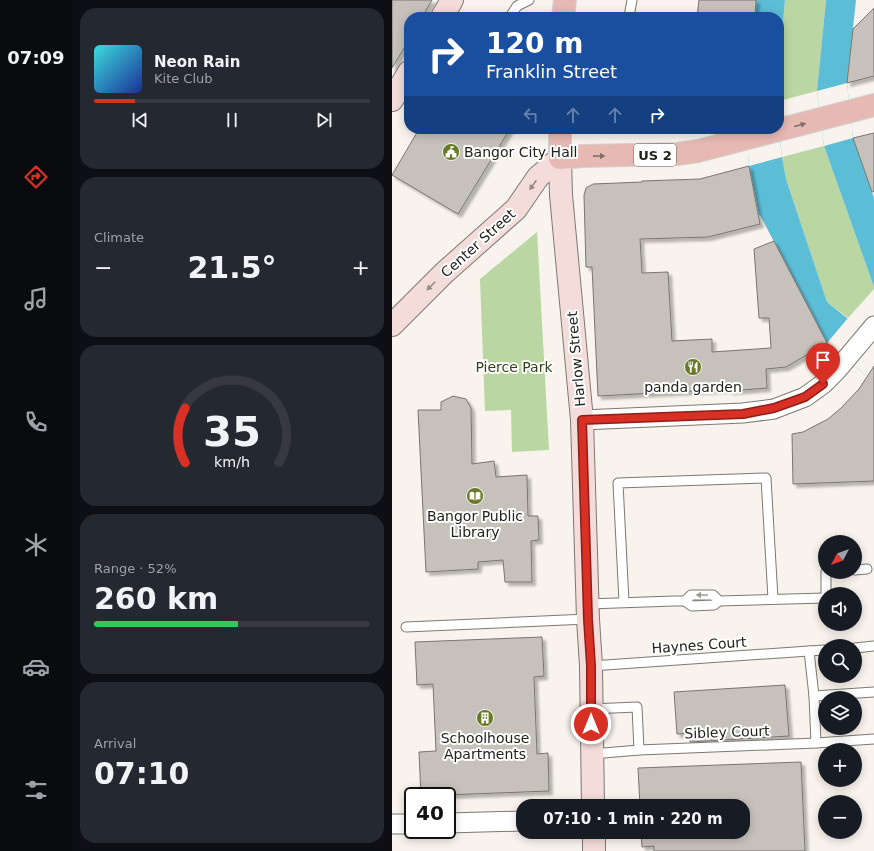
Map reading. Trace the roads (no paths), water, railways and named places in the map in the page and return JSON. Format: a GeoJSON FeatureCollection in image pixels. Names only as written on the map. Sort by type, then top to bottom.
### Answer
{"type":"FeatureCollection","features":[{"type":"Feature","properties":{"kind":"main road"},"geometry":{"type":"LineString","coordinates":[[564,12],[566,0]]}},
{"type":"Feature","properties":{"kind":"main road","name":"US 2"},"geometry":{"type":"LineString","coordinates":[[784,129],[874,105]]}},
{"type":"Feature","properties":{"kind":"main road","name":"Harlow Street"},"geometry":{"type":"LineString","coordinates":[[560,134],[560,158]]}},
{"type":"Feature","properties":{"kind":"main road","name":"US 2"},"geometry":{"type":"LineString","coordinates":[[560,158],[583,156],[683,154],[709,149],[765,134]]}},
{"type":"Feature","properties":{"kind":"street"},"geometry":{"type":"LineString","coordinates":[[445,12],[452,0]]}},
{"type":"Feature","properties":{"kind":"street"},"geometry":{"type":"LineString","coordinates":[[392,100],[404,80]]}},
{"type":"Feature","properties":{"kind":"street","name":"Center Street"},"geometry":{"type":"LineString","coordinates":[[392,325],[444,273],[516,209],[538,178],[560,158]]}},
{"type":"Feature","properties":{"kind":"street","name":"Harlow Street"},"geometry":{"type":"LineString","coordinates":[[560,158],[560,195],[582,420],[591,666],[593,799]]}},
{"type":"Feature","properties":{"kind":"street"},"geometry":{"type":"LineString","coordinates":[[582,420],[743,414],[774,408],[805,397],[830,377],[871,330]]}},
{"type":"Feature","properties":{"kind":"street"},"geometry":{"type":"LineString","coordinates":[[456,823],[516,821]]}},
{"type":"Feature","properties":{"kind":"street"},"geometry":{"type":"LineString","coordinates":[[392,824],[404,824]]}},
{"type":"Feature","properties":{"kind":"street"},"geometry":{"type":"LineString","coordinates":[[594,839],[594,851]]}},
{"type":"Feature","properties":{"kind":"lane"},"geometry":{"type":"LineString","coordinates":[[513,12],[517,6],[529,0]]}},
{"type":"Feature","properties":{"kind":"lane"},"geometry":{"type":"LineString","coordinates":[[631,12],[632,0]]}},
{"type":"Feature","properties":{"kind":"lane"},"geometry":{"type":"LineString","coordinates":[[624,602],[618,483],[766,478],[773,599]]}},
{"type":"Feature","properties":{"kind":"lane"},"geometry":{"type":"LineString","coordinates":[[862,569],[867,569]]}},
{"type":"Feature","properties":{"kind":"lane"},"geometry":{"type":"LineString","coordinates":[[406,627],[588,611],[624,602],[685,601],[690,596],[713,595],[719,600],[818,598]]}},
{"type":"Feature","properties":{"kind":"lane"},"geometry":{"type":"LineString","coordinates":[[862,647],[874,646]]}},
{"type":"Feature","properties":{"kind":"lane","name":"Haynes Court"},"geometry":{"type":"LineString","coordinates":[[591,666],[818,650]]}},
{"type":"Feature","properties":{"kind":"lane"},"geometry":{"type":"LineString","coordinates":[[809,651],[814,696],[816,743]]}},
{"type":"Feature","properties":{"kind":"lane"},"geometry":{"type":"LineString","coordinates":[[814,696],[874,692]]}},
{"type":"Feature","properties":{"kind":"lane"},"geometry":{"type":"LineString","coordinates":[[591,709],[638,707],[638,750]]}},
{"type":"Feature","properties":{"kind":"lane","name":"Sibley Court"},"geometry":{"type":"LineString","coordinates":[[592,754],[638,750],[816,743],[874,739]]}},
{"type":"Feature","properties":{"kind":"water"},"geometry":{"type":"Polygon","coordinates":[[[756,0],[785,0],[784,12],[755,12],[756,0]]]}},
{"type":"Feature","properties":{"kind":"water"},"geometry":{"type":"Polygon","coordinates":[[[826,0],[856,0],[847,83],[853,138],[874,198],[874,287],[824,146],[817,91],[826,0]]]}},
{"type":"Feature","properties":{"kind":"water"},"geometry":{"type":"Polygon","coordinates":[[[746,134],[780,134],[786,179],[827,302],[874,340],[867,376],[827,343],[759,215],[749,166],[746,134]]]}},
{"type":"Feature","properties":{"kind":"place","name":"Bangor City Hall"},"geometry":{"type":"Point","coordinates":[451,152]}},
{"type":"Feature","properties":{"kind":"place","name":"panda garden"},"geometry":{"type":"Point","coordinates":[693,367]}},
{"type":"Feature","properties":{"kind":"place","name":"Bangor Public Library"},"geometry":{"type":"Point","coordinates":[475,496]}},
{"type":"Feature","properties":{"kind":"place","name":"Schoolhouse Apartments"},"geometry":{"type":"Point","coordinates":[485,718]}},
{"type":"Feature","properties":{"kind":"park label","name":"Pierce Park"},"geometry":{"type":"Point","coordinates":[514,367]}}]}
